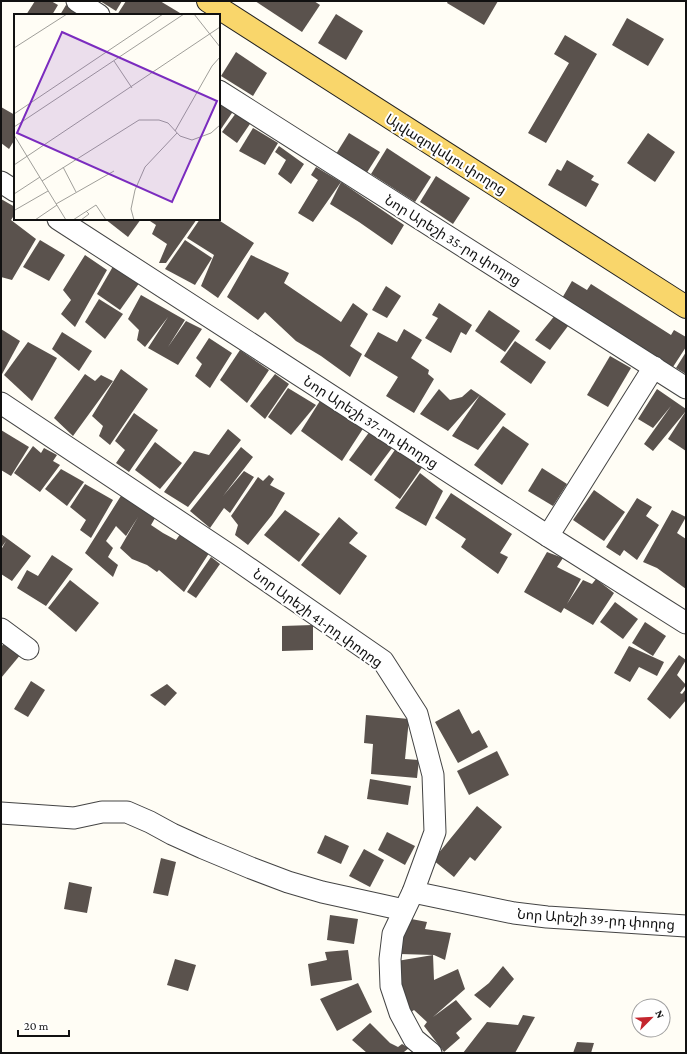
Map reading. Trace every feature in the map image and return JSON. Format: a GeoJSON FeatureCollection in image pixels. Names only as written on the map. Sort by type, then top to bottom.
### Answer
{"type":"FeatureCollection","features":[{"type":"Feature","properties":{"kind":"main road","name":"Այվազովսկու փողոց"},"geometry":{"type":"LineString","coordinates":[[208,1],[686,307]]}},
{"type":"Feature","properties":{"kind":"street"},"geometry":{"type":"LineString","coordinates":[[77,1],[97,14]]}},
{"type":"Feature","properties":{"kind":"street","name":"Նոր Արեշի 35-րդ փողոց"},"geometry":{"type":"LineString","coordinates":[[220,92],[686,388]]}},
{"type":"Feature","properties":{"kind":"street"},"geometry":{"type":"LineString","coordinates":[[1,182],[14,190]]}},
{"type":"Feature","properties":{"kind":"street","name":"Նոր Արեշի 37-րդ փողոց"},"geometry":{"type":"LineString","coordinates":[[60,220],[548,536],[686,623]]}},
{"type":"Feature","properties":{"kind":"street"},"geometry":{"type":"LineString","coordinates":[[548,536],[654,367]]}},
{"type":"Feature","properties":{"kind":"street","name":"Նոր Արեշի 41-րդ փողոց"},"geometry":{"type":"LineString","coordinates":[[1,403],[234,558],[384,661],[417,714],[433,775],[435,832],[409,901],[393,934],[390,959],[391,986],[400,1013],[414,1039],[431,1053]]}},
{"type":"Feature","properties":{"kind":"street"},"geometry":{"type":"LineString","coordinates":[[1,629],[28,649]]}},
{"type":"Feature","properties":{"kind":"street","name":"Նոր Արեշի 39-րդ փողոց"},"geometry":{"type":"LineString","coordinates":[[1,813],[74,818],[102,812],[127,812],[172,834],[251,868],[322,892],[541,916],[686,926]]}},
{"type":"Feature","properties":{"kind":"building"},"geometry":{"type":"Polygon","coordinates":[[[35,1],[51,1],[58,5],[53,14],[27,14],[35,1]]]}},
{"type":"Feature","properties":{"kind":"building"},"geometry":{"type":"Polygon","coordinates":[[[100,1],[122,1],[116,11],[100,1]]]}},
{"type":"Feature","properties":{"kind":"building"},"geometry":{"type":"Polygon","coordinates":[[[126,1],[160,1],[180,13],[179,14],[118,14],[126,1]]]}},
{"type":"Feature","properties":{"kind":"building"},"geometry":{"type":"Polygon","coordinates":[[[255,1],[314,1],[320,5],[302,32],[255,1]]]}},
{"type":"Feature","properties":{"kind":"building"},"geometry":{"type":"Polygon","coordinates":[[[448,1],[498,1],[484,25],[447,3],[448,1]]]}},
{"type":"Feature","properties":{"kind":"building"},"geometry":{"type":"Polygon","coordinates":[[[66,5],[80,14],[61,14],[66,5]]]}},
{"type":"Feature","properties":{"kind":"building"},"geometry":{"type":"Polygon","coordinates":[[[336,14],[363,31],[346,60],[318,43],[336,14]]]}},
{"type":"Feature","properties":{"kind":"building"},"geometry":{"type":"Polygon","coordinates":[[[627,18],[664,39],[648,66],[612,45],[627,18]]]}},
{"type":"Feature","properties":{"kind":"building"},"geometry":{"type":"Polygon","coordinates":[[[565,35],[597,54],[546,143],[528,133],[569,63],[554,54],[565,35]]]}},
{"type":"Feature","properties":{"kind":"building"},"geometry":{"type":"Polygon","coordinates":[[[236,52],[267,73],[253,96],[221,76],[236,52]]]}},
{"type":"Feature","properties":{"kind":"building"},"geometry":{"type":"Polygon","coordinates":[[[220,103],[234,110],[220,131],[220,103]]]}},
{"type":"Feature","properties":{"kind":"building"},"geometry":{"type":"Polygon","coordinates":[[[1,107],[14,114],[14,141],[9,149],[1,143],[1,107]]]}},
{"type":"Feature","properties":{"kind":"building"},"geometry":{"type":"Polygon","coordinates":[[[239,109],[254,118],[237,143],[222,132],[239,109]]]}},
{"type":"Feature","properties":{"kind":"building"},"geometry":{"type":"Polygon","coordinates":[[[253,128],[278,143],[265,165],[239,151],[253,128]]]}},
{"type":"Feature","properties":{"kind":"building"},"geometry":{"type":"Polygon","coordinates":[[[349,133],[380,152],[366,174],[336,154],[349,133]]]}},
{"type":"Feature","properties":{"kind":"building"},"geometry":{"type":"Polygon","coordinates":[[[648,133],[675,152],[655,182],[627,163],[648,133]]]}},
{"type":"Feature","properties":{"kind":"building"},"geometry":{"type":"Polygon","coordinates":[[[279,146],[304,164],[291,184],[278,174],[286,160],[275,152],[279,146]]]}},
{"type":"Feature","properties":{"kind":"building"},"geometry":{"type":"Polygon","coordinates":[[[387,148],[431,177],[415,202],[371,174],[387,148]]]}},
{"type":"Feature","properties":{"kind":"building"},"geometry":{"type":"Polygon","coordinates":[[[567,160],[594,176],[591,180],[599,184],[586,207],[548,185],[557,169],[561,171],[567,160]]]}},
{"type":"Feature","properties":{"kind":"building"},"geometry":{"type":"Polygon","coordinates":[[[316,167],[341,182],[313,222],[298,213],[318,180],[311,175],[316,167]]]}},
{"type":"Feature","properties":{"kind":"building"},"geometry":{"type":"Polygon","coordinates":[[[436,176],[470,198],[453,224],[420,202],[436,176]]]}},
{"type":"Feature","properties":{"kind":"building"},"geometry":{"type":"Polygon","coordinates":[[[341,182],[404,225],[392,245],[330,204],[341,182]]]}},
{"type":"Feature","properties":{"kind":"building"},"geometry":{"type":"Polygon","coordinates":[[[1,199],[14,206],[14,216],[11,220],[36,239],[12,280],[1,277],[1,199]]]}},
{"type":"Feature","properties":{"kind":"building"},"geometry":{"type":"Polygon","coordinates":[[[106,220],[140,220],[128,237],[106,220]]]}},
{"type":"Feature","properties":{"kind":"building"},"geometry":{"type":"Polygon","coordinates":[[[148,220],[196,220],[166,263],[159,263],[167,244],[152,234],[156,225],[148,220]]]}},
{"type":"Feature","properties":{"kind":"building"},"geometry":{"type":"Polygon","coordinates":[[[199,220],[219,220],[254,243],[218,298],[201,286],[214,255],[187,238],[199,220]]]}},
{"type":"Feature","properties":{"kind":"building"},"geometry":{"type":"Polygon","coordinates":[[[40,240],[65,255],[49,281],[23,267],[40,240]]]}},
{"type":"Feature","properties":{"kind":"building"},"geometry":{"type":"Polygon","coordinates":[[[185,240],[212,258],[195,285],[165,269],[185,240]]]}},
{"type":"Feature","properties":{"kind":"building"},"geometry":{"type":"Polygon","coordinates":[[[85,255],[107,270],[75,327],[61,314],[71,300],[63,290],[85,255]]]}},
{"type":"Feature","properties":{"kind":"building"},"geometry":{"type":"Polygon","coordinates":[[[251,255],[289,273],[284,283],[341,322],[353,303],[368,314],[350,346],[362,354],[350,377],[321,356],[296,341],[265,312],[258,320],[227,297],[251,255]]]}},
{"type":"Feature","properties":{"kind":"building"},"geometry":{"type":"Polygon","coordinates":[[[115,263],[140,282],[120,310],[97,294],[115,263]]]}},
{"type":"Feature","properties":{"kind":"building"},"geometry":{"type":"Polygon","coordinates":[[[572,281],[587,290],[591,284],[671,335],[674,330],[686,337],[686,347],[671,370],[561,300],[572,281]]]}},
{"type":"Feature","properties":{"kind":"building"},"geometry":{"type":"Polygon","coordinates":[[[386,286],[401,296],[387,318],[372,310],[386,286]]]}},
{"type":"Feature","properties":{"kind":"building"},"geometry":{"type":"Polygon","coordinates":[[[141,295],[185,320],[168,347],[186,321],[202,329],[178,365],[148,348],[168,317],[145,347],[137,340],[139,330],[128,319],[141,295]]]}},
{"type":"Feature","properties":{"kind":"building"},"geometry":{"type":"Polygon","coordinates":[[[99,299],[123,314],[105,339],[85,322],[99,299]]]}},
{"type":"Feature","properties":{"kind":"building"},"geometry":{"type":"Polygon","coordinates":[[[439,303],[472,325],[466,335],[461,332],[451,353],[425,338],[438,318],[432,315],[439,303]]]}},
{"type":"Feature","properties":{"kind":"building"},"geometry":{"type":"Polygon","coordinates":[[[489,310],[520,331],[505,352],[475,331],[489,310]]]}},
{"type":"Feature","properties":{"kind":"building"},"geometry":{"type":"Polygon","coordinates":[[[556,314],[571,322],[550,350],[535,340],[556,314]]]}},
{"type":"Feature","properties":{"kind":"building"},"geometry":{"type":"Polygon","coordinates":[[[1,329],[20,341],[1,376],[1,329]]]}},
{"type":"Feature","properties":{"kind":"building"},"geometry":{"type":"Polygon","coordinates":[[[404,329],[422,340],[411,358],[429,370],[428,374],[434,379],[414,413],[386,396],[398,377],[364,356],[378,332],[397,342],[404,329]]]}},
{"type":"Feature","properties":{"kind":"building"},"geometry":{"type":"Polygon","coordinates":[[[62,332],[92,351],[79,371],[52,349],[62,332]]]}},
{"type":"Feature","properties":{"kind":"building"},"geometry":{"type":"Polygon","coordinates":[[[209,338],[232,353],[210,388],[195,376],[202,364],[196,358],[209,338]]]}},
{"type":"Feature","properties":{"kind":"building"},"geometry":{"type":"Polygon","coordinates":[[[515,341],[546,362],[531,384],[500,362],[515,341]]]}},
{"type":"Feature","properties":{"kind":"building"},"geometry":{"type":"Polygon","coordinates":[[[28,342],[57,358],[32,401],[4,375],[28,342]]]}},
{"type":"Feature","properties":{"kind":"building"},"geometry":{"type":"Polygon","coordinates":[[[240,350],[269,370],[247,403],[220,380],[240,350]]]}},
{"type":"Feature","properties":{"kind":"building"},"geometry":{"type":"Polygon","coordinates":[[[686,352],[686,374],[676,368],[686,352]]]}},
{"type":"Feature","properties":{"kind":"building"},"geometry":{"type":"Polygon","coordinates":[[[610,356],[631,368],[608,407],[587,395],[610,356]]]}},
{"type":"Feature","properties":{"kind":"building"},"geometry":{"type":"Polygon","coordinates":[[[121,369],[148,389],[110,445],[99,436],[103,426],[92,416],[121,369]]]}},
{"type":"Feature","properties":{"kind":"building"},"geometry":{"type":"Polygon","coordinates":[[[85,374],[95,381],[101,375],[113,381],[73,436],[54,418],[85,374]]]}},
{"type":"Feature","properties":{"kind":"building"},"geometry":{"type":"Polygon","coordinates":[[[275,374],[289,384],[265,419],[250,406],[275,374]]]}},
{"type":"Feature","properties":{"kind":"building"},"geometry":{"type":"Polygon","coordinates":[[[288,388],[316,405],[291,435],[268,417],[288,388]]]}},
{"type":"Feature","properties":{"kind":"building"},"geometry":{"type":"Polygon","coordinates":[[[439,389],[450,400],[462,397],[471,389],[480,395],[448,431],[420,414],[439,389]]]}},
{"type":"Feature","properties":{"kind":"building"},"geometry":{"type":"Polygon","coordinates":[[[657,389],[686,409],[686,411],[653,451],[644,444],[671,406],[653,428],[638,419],[657,389]]]}},
{"type":"Feature","properties":{"kind":"building"},"geometry":{"type":"Polygon","coordinates":[[[480,395],[506,414],[478,450],[452,436],[480,395]]]}},
{"type":"Feature","properties":{"kind":"building"},"geometry":{"type":"Polygon","coordinates":[[[323,396],[366,424],[342,461],[301,431],[323,396]]]}},
{"type":"Feature","properties":{"kind":"building"},"geometry":{"type":"Polygon","coordinates":[[[686,411],[686,451],[668,439],[686,411]]]}},
{"type":"Feature","properties":{"kind":"building"},"geometry":{"type":"Polygon","coordinates":[[[134,413],[158,430],[129,472],[116,463],[125,450],[115,441],[134,413]]]}},
{"type":"Feature","properties":{"kind":"building"},"geometry":{"type":"Polygon","coordinates":[[[503,426],[529,444],[502,485],[474,465],[503,426]]]}},
{"type":"Feature","properties":{"kind":"building"},"geometry":{"type":"Polygon","coordinates":[[[228,429],[241,440],[188,507],[164,492],[194,451],[209,455],[228,429]]]}},
{"type":"Feature","properties":{"kind":"building"},"geometry":{"type":"Polygon","coordinates":[[[1,430],[29,447],[11,476],[1,470],[1,430]]]}},
{"type":"Feature","properties":{"kind":"building"},"geometry":{"type":"Polygon","coordinates":[[[370,431],[392,448],[371,476],[349,460],[370,431]]]}},
{"type":"Feature","properties":{"kind":"building"},"geometry":{"type":"Polygon","coordinates":[[[155,442],[182,463],[160,489],[135,470],[155,442]]]}},
{"type":"Feature","properties":{"kind":"building"},"geometry":{"type":"Polygon","coordinates":[[[399,444],[423,466],[400,499],[374,480],[399,444]]]}},
{"type":"Feature","properties":{"kind":"building"},"geometry":{"type":"Polygon","coordinates":[[[33,446],[41,453],[44,448],[57,455],[53,461],[60,465],[40,492],[14,473],[33,446]]]}},
{"type":"Feature","properties":{"kind":"building"},"geometry":{"type":"Polygon","coordinates":[[[241,447],[253,457],[223,496],[244,471],[254,477],[230,513],[224,508],[210,528],[190,511],[241,447]]]}},
{"type":"Feature","properties":{"kind":"building"},"geometry":{"type":"Polygon","coordinates":[[[542,468],[567,484],[553,506],[528,491],[542,468]]]}},
{"type":"Feature","properties":{"kind":"building"},"geometry":{"type":"Polygon","coordinates":[[[61,469],[84,482],[67,506],[45,489],[61,469]]]}},
{"type":"Feature","properties":{"kind":"building"},"geometry":{"type":"Polygon","coordinates":[[[420,473],[443,491],[426,526],[395,508],[420,473]]]}},
{"type":"Feature","properties":{"kind":"building"},"geometry":{"type":"Polygon","coordinates":[[[269,475],[274,479],[270,485],[285,493],[272,515],[248,545],[235,535],[238,525],[231,516],[258,477],[263,481],[269,475]]]}},
{"type":"Feature","properties":{"kind":"building"},"geometry":{"type":"Polygon","coordinates":[[[85,484],[113,500],[91,538],[80,530],[86,520],[70,507],[85,484]]]}},
{"type":"Feature","properties":{"kind":"building"},"geometry":{"type":"Polygon","coordinates":[[[594,490],[625,512],[604,541],[573,520],[594,490]]]}},
{"type":"Feature","properties":{"kind":"building"},"geometry":{"type":"Polygon","coordinates":[[[124,491],[158,513],[151,525],[163,533],[176,540],[183,530],[213,547],[184,592],[159,570],[157,572],[147,565],[132,559],[120,548],[138,517],[126,536],[116,526],[106,541],[113,548],[108,557],[118,565],[113,577],[85,553],[124,491]]]}},
{"type":"Feature","properties":{"kind":"building"},"geometry":{"type":"Polygon","coordinates":[[[451,493],[512,534],[500,553],[508,557],[498,574],[461,547],[466,539],[435,518],[451,493]]]}},
{"type":"Feature","properties":{"kind":"building"},"geometry":{"type":"Polygon","coordinates":[[[637,498],[652,507],[646,516],[659,525],[637,560],[624,550],[620,556],[606,547],[637,498]]]}},
{"type":"Feature","properties":{"kind":"building"},"geometry":{"type":"Polygon","coordinates":[[[285,510],[320,534],[299,562],[264,535],[285,510]]]}},
{"type":"Feature","properties":{"kind":"building"},"geometry":{"type":"Polygon","coordinates":[[[672,510],[686,517],[677,533],[686,539],[686,589],[657,568],[643,562],[672,510]]]}},
{"type":"Feature","properties":{"kind":"building"},"geometry":{"type":"Polygon","coordinates":[[[339,517],[358,533],[349,543],[367,556],[340,595],[301,565],[339,517]]]}},
{"type":"Feature","properties":{"kind":"building"},"geometry":{"type":"Polygon","coordinates":[[[1,534],[31,556],[12,581],[1,574],[1,550],[6,541],[1,548],[1,534]]]}},
{"type":"Feature","properties":{"kind":"building"},"geometry":{"type":"Polygon","coordinates":[[[547,552],[563,558],[557,567],[581,579],[567,604],[583,580],[592,584],[596,579],[614,593],[593,625],[564,608],[561,613],[524,592],[547,552]]]}},
{"type":"Feature","properties":{"kind":"building"},"geometry":{"type":"Polygon","coordinates":[[[52,555],[73,569],[46,606],[17,588],[27,570],[38,576],[52,555]]]}},
{"type":"Feature","properties":{"kind":"building"},"geometry":{"type":"Polygon","coordinates":[[[211,557],[220,564],[196,598],[187,592],[211,557]]]}},
{"type":"Feature","properties":{"kind":"building"},"geometry":{"type":"Polygon","coordinates":[[[70,580],[99,603],[76,632],[48,608],[70,580]]]}},
{"type":"Feature","properties":{"kind":"building"},"geometry":{"type":"Polygon","coordinates":[[[615,602],[638,619],[623,639],[600,622],[615,602]]]}},
{"type":"Feature","properties":{"kind":"building"},"geometry":{"type":"Polygon","coordinates":[[[645,622],[666,636],[653,656],[632,643],[645,622]]]}},
{"type":"Feature","properties":{"kind":"building"},"geometry":{"type":"Polygon","coordinates":[[[313,625],[313,650],[282,651],[282,626],[313,625]]]}},
{"type":"Feature","properties":{"kind":"building"},"geometry":{"type":"Polygon","coordinates":[[[5,642],[21,654],[1,678],[1,647],[5,642]]]}},
{"type":"Feature","properties":{"kind":"building"},"geometry":{"type":"Polygon","coordinates":[[[629,646],[664,662],[657,676],[639,667],[630,682],[614,673],[629,646]]]}},
{"type":"Feature","properties":{"kind":"building"},"geometry":{"type":"Polygon","coordinates":[[[679,655],[686,660],[677,675],[686,685],[680,693],[682,694],[686,689],[686,700],[670,719],[647,699],[679,655]]]}},
{"type":"Feature","properties":{"kind":"building"},"geometry":{"type":"Polygon","coordinates":[[[31,681],[45,690],[28,717],[14,709],[31,681]]]}},
{"type":"Feature","properties":{"kind":"building"},"geometry":{"type":"Polygon","coordinates":[[[167,684],[177,693],[165,706],[150,695],[167,684]]]}},
{"type":"Feature","properties":{"kind":"building"},"geometry":{"type":"Polygon","coordinates":[[[459,709],[472,734],[479,730],[488,747],[458,763],[435,722],[459,709]]]}},
{"type":"Feature","properties":{"kind":"building"},"geometry":{"type":"Polygon","coordinates":[[[366,715],[409,719],[405,759],[419,760],[417,778],[371,774],[373,744],[364,743],[366,715]]]}},
{"type":"Feature","properties":{"kind":"building"},"geometry":{"type":"Polygon","coordinates":[[[497,751],[509,775],[469,795],[457,771],[497,751]]]}},
{"type":"Feature","properties":{"kind":"building"},"geometry":{"type":"Polygon","coordinates":[[[370,779],[411,786],[408,805],[367,799],[370,779]]]}},
{"type":"Feature","properties":{"kind":"building"},"geometry":{"type":"Polygon","coordinates":[[[477,806],[502,827],[475,861],[470,857],[454,877],[433,860],[477,806]]]}},
{"type":"Feature","properties":{"kind":"building"},"geometry":{"type":"Polygon","coordinates":[[[387,832],[415,846],[405,865],[378,850],[387,832]]]}},
{"type":"Feature","properties":{"kind":"building"},"geometry":{"type":"Polygon","coordinates":[[[325,835],[349,846],[341,864],[317,853],[325,835]]]}},
{"type":"Feature","properties":{"kind":"building"},"geometry":{"type":"Polygon","coordinates":[[[364,849],[384,860],[370,887],[349,876],[364,849]]]}},
{"type":"Feature","properties":{"kind":"building"},"geometry":{"type":"Polygon","coordinates":[[[161,858],[176,862],[168,896],[153,893],[161,858]]]}},
{"type":"Feature","properties":{"kind":"building"},"geometry":{"type":"Polygon","coordinates":[[[69,882],[92,887],[87,913],[64,909],[69,882]]]}},
{"type":"Feature","properties":{"kind":"building"},"geometry":{"type":"Polygon","coordinates":[[[330,915],[358,919],[354,944],[327,940],[330,915]]]}},
{"type":"Feature","properties":{"kind":"building"},"geometry":{"type":"Polygon","coordinates":[[[406,918],[427,922],[425,929],[451,933],[445,960],[434,955],[400,954],[406,918]]]}},
{"type":"Feature","properties":{"kind":"building"},"geometry":{"type":"Polygon","coordinates":[[[348,950],[352,980],[311,986],[308,964],[327,960],[325,952],[348,950]]]}},
{"type":"Feature","properties":{"kind":"building"},"geometry":{"type":"Polygon","coordinates":[[[433,955],[434,980],[458,969],[465,989],[433,1017],[456,1000],[472,1019],[456,1033],[460,1038],[444,1052],[424,1026],[427,1022],[414,1010],[411,1012],[401,985],[397,961],[433,955]]]}},
{"type":"Feature","properties":{"kind":"building"},"geometry":{"type":"Polygon","coordinates":[[[175,959],[196,965],[188,991],[167,985],[175,959]]]}},
{"type":"Feature","properties":{"kind":"building"},"geometry":{"type":"Polygon","coordinates":[[[503,966],[514,979],[490,1008],[474,995],[489,983],[503,966]]]}},
{"type":"Feature","properties":{"kind":"building"},"geometry":{"type":"Polygon","coordinates":[[[358,983],[372,1012],[337,1031],[320,999],[358,983]]]}},
{"type":"Feature","properties":{"kind":"building"},"geometry":{"type":"Polygon","coordinates":[[[523,1015],[535,1017],[515,1053],[463,1053],[487,1022],[518,1025],[523,1015]]]}},
{"type":"Feature","properties":{"kind":"building"},"geometry":{"type":"Polygon","coordinates":[[[370,1023],[390,1043],[398,1047],[402,1044],[409,1048],[404,1053],[367,1053],[352,1040],[370,1023]]]}},
{"type":"Feature","properties":{"kind":"building"},"geometry":{"type":"Polygon","coordinates":[[[577,1042],[594,1043],[591,1053],[573,1053],[577,1042]]]}}]}
